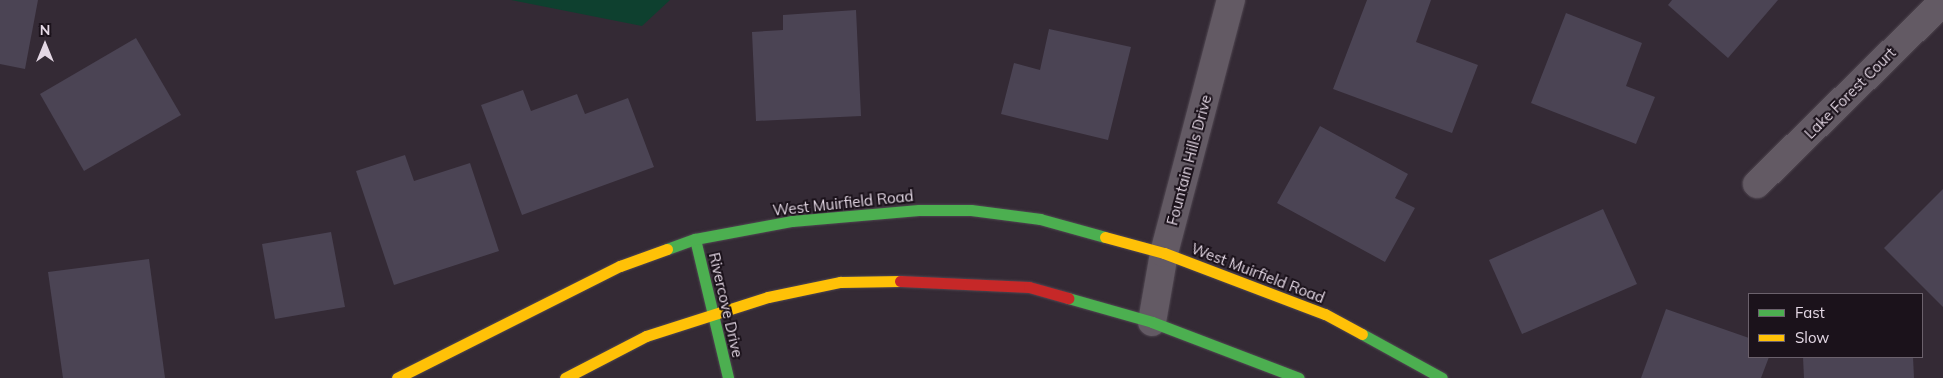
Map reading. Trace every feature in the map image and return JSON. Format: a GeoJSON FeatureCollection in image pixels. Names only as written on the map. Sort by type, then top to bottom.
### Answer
{"type":"FeatureCollection","features":[{"type":"Feature","properties":{"kind":"street","name":"Fountain Hills Drive"},"geometry":{"type":"LineString","coordinates":[[1152,322],[1164,253],[1232,0]]}},
{"type":"Feature","properties":{"kind":"street","name":"Lake Forest Court"},"geometry":{"type":"LineString","coordinates":[[1758,184],[1943,2]]}},
{"type":"Feature","properties":{"kind":"street","name":"West Muirfield Road"},"geometry":{"type":"LineString","coordinates":[[397,378],[620,266],[695,239],[874,212],[971,210],[1040,219],[1164,253],[1324,314],[1442,378]]}},
{"type":"Feature","properties":{"kind":"street","name":"Rivercove Drive"},"geometry":{"type":"LineString","coordinates":[[695,239],[728,378]]}},
{"type":"Feature","properties":{"kind":"street"},"geometry":{"type":"LineString","coordinates":[[565,378],[646,336],[768,297],[840,282],[937,280],[1030,287],[1152,322],[1299,378]]}},
{"type":"Feature","properties":{"kind":"green space"},"geometry":{"type":"Polygon","coordinates":[[[511,0],[670,0],[642,26],[511,0]]]}},
{"type":"Feature","properties":{"kind":"building"},"geometry":{"type":"Polygon","coordinates":[[[0,0],[38,0],[25,69],[0,64],[0,0]]]}},
{"type":"Feature","properties":{"kind":"building"},"geometry":{"type":"Polygon","coordinates":[[[1367,0],[1431,0],[1416,42],[1478,65],[1452,133],[1333,89],[1367,0]]]}},
{"type":"Feature","properties":{"kind":"building"},"geometry":{"type":"Polygon","coordinates":[[[1672,0],[1778,0],[1728,58],[1668,5],[1672,0]]]}},
{"type":"Feature","properties":{"kind":"building"},"geometry":{"type":"Polygon","coordinates":[[[856,10],[861,116],[756,121],[752,32],[783,30],[783,15],[856,10]]]}},
{"type":"Feature","properties":{"kind":"building"},"geometry":{"type":"Polygon","coordinates":[[[1566,13],[1642,43],[1626,86],[1655,97],[1636,144],[1531,103],[1566,13]]]}},
{"type":"Feature","properties":{"kind":"building"},"geometry":{"type":"Polygon","coordinates":[[[1049,29],[1131,47],[1108,140],[1001,114],[1014,63],[1040,70],[1049,29]]]}},
{"type":"Feature","properties":{"kind":"building"},"geometry":{"type":"Polygon","coordinates":[[[136,38],[181,115],[84,171],[40,94],[136,38]]]}},
{"type":"Feature","properties":{"kind":"building"},"geometry":{"type":"Polygon","coordinates":[[[523,90],[531,111],[577,94],[585,114],[628,98],[654,167],[522,215],[481,105],[523,90]]]}},
{"type":"Feature","properties":{"kind":"building"},"geometry":{"type":"Polygon","coordinates":[[[1320,126],[1408,174],[1395,198],[1415,208],[1385,262],[1277,203],[1320,126]]]}},
{"type":"Feature","properties":{"kind":"building"},"geometry":{"type":"Polygon","coordinates":[[[405,155],[414,181],[470,163],[499,251],[394,285],[356,171],[405,155]]]}},
{"type":"Feature","properties":{"kind":"building"},"geometry":{"type":"Polygon","coordinates":[[[1943,189],[1943,307],[1884,248],[1943,189]]]}},
{"type":"Feature","properties":{"kind":"building"},"geometry":{"type":"Polygon","coordinates":[[[1603,209],[1637,284],[1522,334],[1489,260],[1603,209]]]}},
{"type":"Feature","properties":{"kind":"building"},"geometry":{"type":"Polygon","coordinates":[[[331,232],[345,307],[275,319],[262,244],[331,232]]]}},
{"type":"Feature","properties":{"kind":"building"},"geometry":{"type":"Polygon","coordinates":[[[149,259],[165,378],[63,378],[48,272],[149,259]]]}},
{"type":"Feature","properties":{"kind":"building"},"geometry":{"type":"Polygon","coordinates":[[[1666,309],[1748,338],[1748,358],[1769,358],[1761,378],[1641,378],[1666,309]]]}},
{"type":"Feature","properties":{"kind":"building"},"geometry":{"type":"Polygon","coordinates":[[[1803,358],[1913,358],[1914,378],[1804,378],[1803,358]]]}},
{"type":"Feature","properties":{"kind":"traffic: fast"},"geometry":{"type":"LineString","coordinates":[[667,249],[695,239],[792,221],[919,210],[971,210],[1040,219],[1105,237]]}},
{"type":"Feature","properties":{"kind":"traffic: fast"},"geometry":{"type":"LineString","coordinates":[[695,239],[728,378]]}},
{"type":"Feature","properties":{"kind":"traffic: fast"},"geometry":{"type":"LineString","coordinates":[[1068,298],[1152,322],[1299,378]]}},
{"type":"Feature","properties":{"kind":"traffic: fast"},"geometry":{"type":"LineString","coordinates":[[1362,334],[1442,378]]}},
{"type":"Feature","properties":{"kind":"traffic: slow"},"geometry":{"type":"LineString","coordinates":[[1105,237],[1164,253],[1325,314],[1362,334]]}},
{"type":"Feature","properties":{"kind":"traffic: slow"},"geometry":{"type":"LineString","coordinates":[[397,378],[620,266],[667,249]]}},
{"type":"Feature","properties":{"kind":"traffic: slow"},"geometry":{"type":"LineString","coordinates":[[565,378],[646,336],[768,297],[840,282],[900,281]]}},
{"type":"Feature","properties":{"kind":"traffic: jam"},"geometry":{"type":"LineString","coordinates":[[900,281],[1029,287],[1068,298]]}}]}
